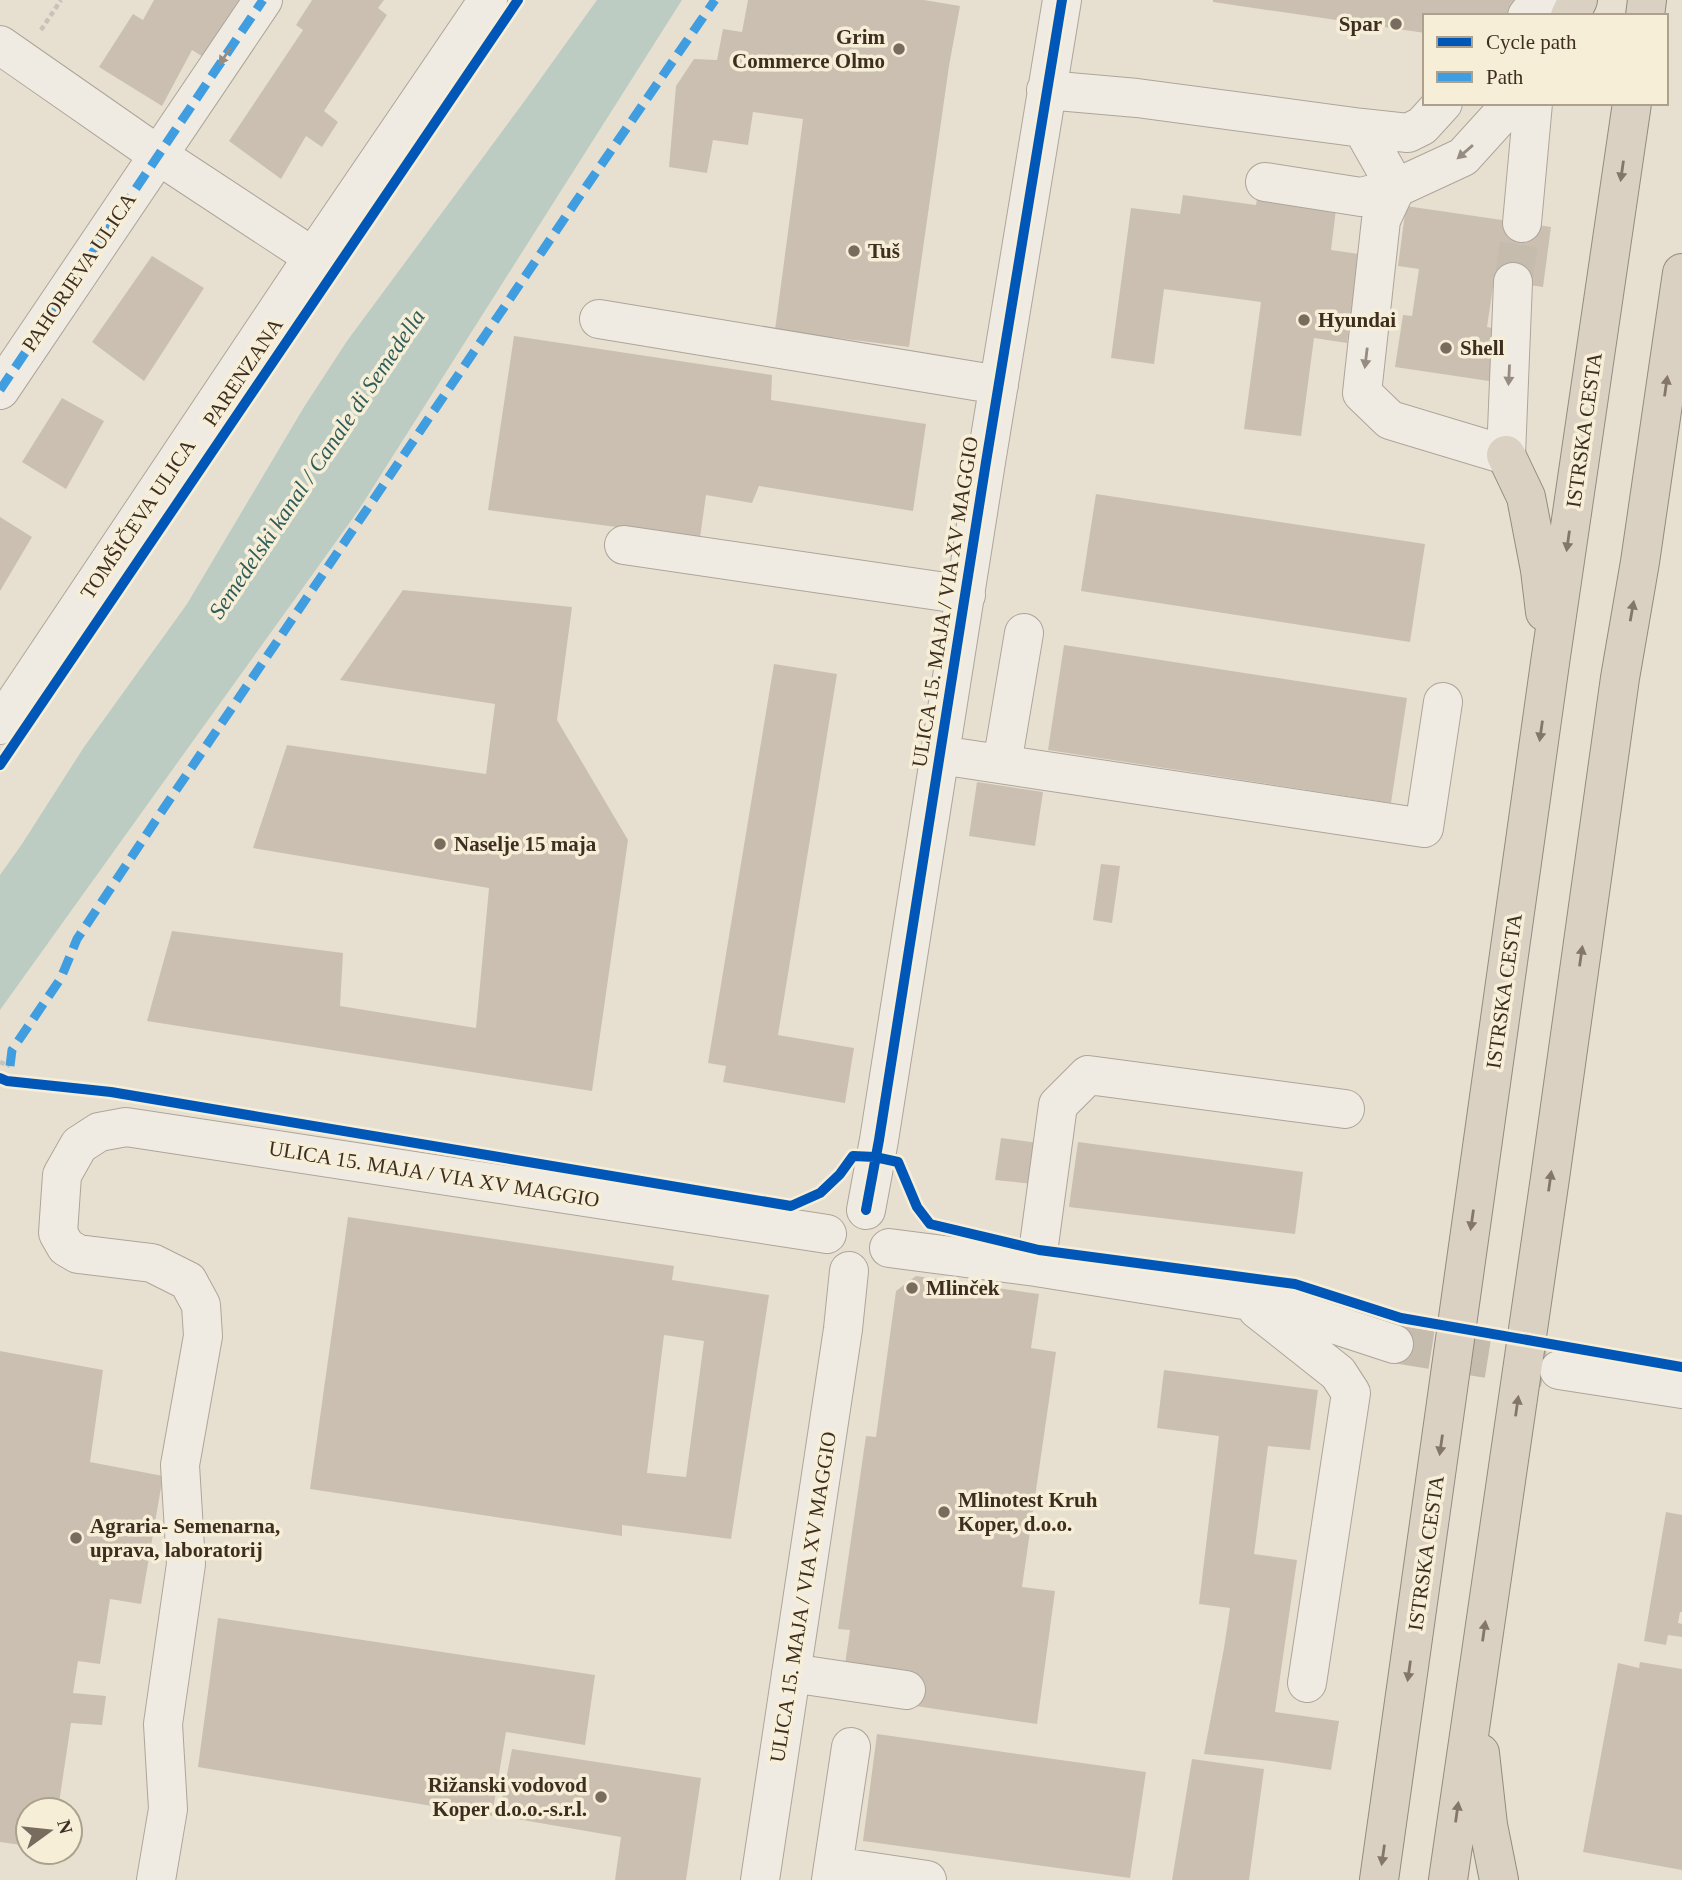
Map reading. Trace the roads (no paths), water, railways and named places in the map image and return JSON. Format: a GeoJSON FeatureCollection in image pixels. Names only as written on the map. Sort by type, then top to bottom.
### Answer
{"type":"FeatureCollection","features":[{"type":"Feature","properties":{"kind":"highway","name":"ISTRSKA CESTA"},"geometry":{"type":"LineString","coordinates":[[1379,1880],[1550,663],[1632,105]]}},
{"type":"Feature","properties":{"kind":"highway"},"geometry":{"type":"LineString","coordinates":[[1448,1880],[1620,678],[1640,562],[1682,273]]}},
{"type":"Feature","properties":{"kind":"highway"},"geometry":{"type":"LineString","coordinates":[[1506,455],[1526,497],[1540,570],[1550,663]]}},
{"type":"Feature","properties":{"kind":"highway"},"geometry":{"type":"LineString","coordinates":[[1474,1699],[1488,1825],[1499,1880]]}},
{"type":"Feature","properties":{"kind":"street","name":"PAHORJEVA ULICA"},"geometry":{"type":"LineString","coordinates":[[0,390],[264,0]]}},
{"type":"Feature","properties":{"kind":"street","name":"TOMŠIČEVA ULICA"},"geometry":{"type":"LineString","coordinates":[[1,720],[488,0]]}},
{"type":"Feature","properties":{"kind":"street","name":"ULICA 15. MAJA / VIA XV MAGGIO"},"geometry":{"type":"LineString","coordinates":[[866,1210],[1046,90],[1058,1]]}},
{"type":"Feature","properties":{"kind":"street"},"geometry":{"type":"LineString","coordinates":[[0,45],[158,155],[313,257]]}},
{"type":"Feature","properties":{"kind":"street"},"geometry":{"type":"LineString","coordinates":[[1046,90],[1408,133],[1422,127],[1441,105]]}},
{"type":"Feature","properties":{"kind":"street"},"geometry":{"type":"LineString","coordinates":[[1265,183],[1361,197],[1396,188],[1463,157],[1510,105]]}},
{"type":"Feature","properties":{"kind":"street"},"geometry":{"type":"LineString","coordinates":[[1522,223],[1533,105]]}},
{"type":"Feature","properties":{"kind":"street"},"geometry":{"type":"LineString","coordinates":[[1362,128],[1396,188]]}},
{"type":"Feature","properties":{"kind":"street"},"geometry":{"type":"LineString","coordinates":[[1396,188],[1381,220],[1362,393],[1390,420],[1506,455],[1513,282]]}},
{"type":"Feature","properties":{"kind":"street"},"geometry":{"type":"LineString","coordinates":[[599,318],[999,384]]}},
{"type":"Feature","properties":{"kind":"street"},"geometry":{"type":"LineString","coordinates":[[624,545],[965,595]]}},
{"type":"Feature","properties":{"kind":"street"},"geometry":{"type":"LineString","coordinates":[[1002,764],[1024,633]]}},
{"type":"Feature","properties":{"kind":"street"},"geometry":{"type":"LineString","coordinates":[[940,755],[1424,828],[1443,702]]}},
{"type":"Feature","properties":{"kind":"street"},"geometry":{"type":"LineString","coordinates":[[1037,1267],[1058,1105],[1088,1075],[1345,1110]]}},
{"type":"Feature","properties":{"kind":"street","name":"ULICA 15. MAJA / VIA XV MAGGIO"},"geometry":{"type":"LineString","coordinates":[[156,1880],[168,1809],[163,1724],[186,1564],[180,1465],[203,1336],[201,1305],[188,1281],[152,1264],[78,1254],[66,1247],[58,1233],[62,1175],[79,1145],[99,1132],[126,1127],[827,1234]]}},
{"type":"Feature","properties":{"kind":"street"},"geometry":{"type":"LineString","coordinates":[[866,1210],[877,1215],[885,1224],[890,1236],[889,1248],[884,1260],[875,1268],[862,1272],[849,1271],[839,1266],[831,1257],[827,1234],[831,1224],[846,1211],[866,1210]]}},
{"type":"Feature","properties":{"kind":"street"},"geometry":{"type":"LineString","coordinates":[[889,1248],[1037,1267],[1275,1305],[1394,1344]]}},
{"type":"Feature","properties":{"kind":"street","name":"ULICA 15. MAJA / VIA XV MAGGIO"},"geometry":{"type":"LineString","coordinates":[[760,1880],[843,1329],[849,1271]]}},
{"type":"Feature","properties":{"kind":"street"},"geometry":{"type":"LineString","coordinates":[[1247,1301],[1338,1373],[1350,1393],[1307,1683]]}},
{"type":"Feature","properties":{"kind":"street"},"geometry":{"type":"LineString","coordinates":[[1559,1370],[1682,1389]]}},
{"type":"Feature","properties":{"kind":"street"},"geometry":{"type":"LineString","coordinates":[[791,1673],[906,1690]]}},
{"type":"Feature","properties":{"kind":"street"},"geometry":{"type":"LineString","coordinates":[[850,1746],[832,1873],[927,1880]]}},
{"type":"Feature","properties":{"kind":"water","name":"Semedelski kanal / Canale di Semedella"},"geometry":{"type":"Polygon","coordinates":[[[597,0],[682,0],[358,511],[0,1010],[0,875],[84,747],[187,604],[304,407],[347,341],[597,0]]]}},
{"type":"Feature","properties":{"kind":"tunnel"},"geometry":{"type":"LineString","coordinates":[[1513,282],[1522,223]]}},
{"type":"Feature","properties":{"kind":"tunnel"},"geometry":{"type":"LineString","coordinates":[[1394,1344],[1557,1370]]}},
{"type":"Feature","properties":{"kind":"place","name":"Spar"},"geometry":{"type":"Point","coordinates":[1396,24]}},
{"type":"Feature","properties":{"kind":"place","name":"Grim Commerce Olmo"},"geometry":{"type":"Point","coordinates":[899,49]}},
{"type":"Feature","properties":{"kind":"place","name":"Tuš"},"geometry":{"type":"Point","coordinates":[854,251]}},
{"type":"Feature","properties":{"kind":"place","name":"Hyundai"},"geometry":{"type":"Point","coordinates":[1304,320]}},
{"type":"Feature","properties":{"kind":"place","name":"Shell"},"geometry":{"type":"Point","coordinates":[1446,348]}},
{"type":"Feature","properties":{"kind":"place","name":"Naselje 15 maja"},"geometry":{"type":"Point","coordinates":[440,844]}},
{"type":"Feature","properties":{"kind":"place","name":"Mlinček"},"geometry":{"type":"Point","coordinates":[912,1288]}},
{"type":"Feature","properties":{"kind":"place","name":"Mlinotest Kruh Koper, d.o.o."},"geometry":{"type":"Point","coordinates":[944,1512]}},
{"type":"Feature","properties":{"kind":"place","name":"Agraria- Semenarna, uprava, laboratorij"},"geometry":{"type":"Point","coordinates":[76,1538]}},
{"type":"Feature","properties":{"kind":"place","name":"Rižanski vodovod Koper d.o.o.-s.r.l."},"geometry":{"type":"Point","coordinates":[601,1797]}}]}
